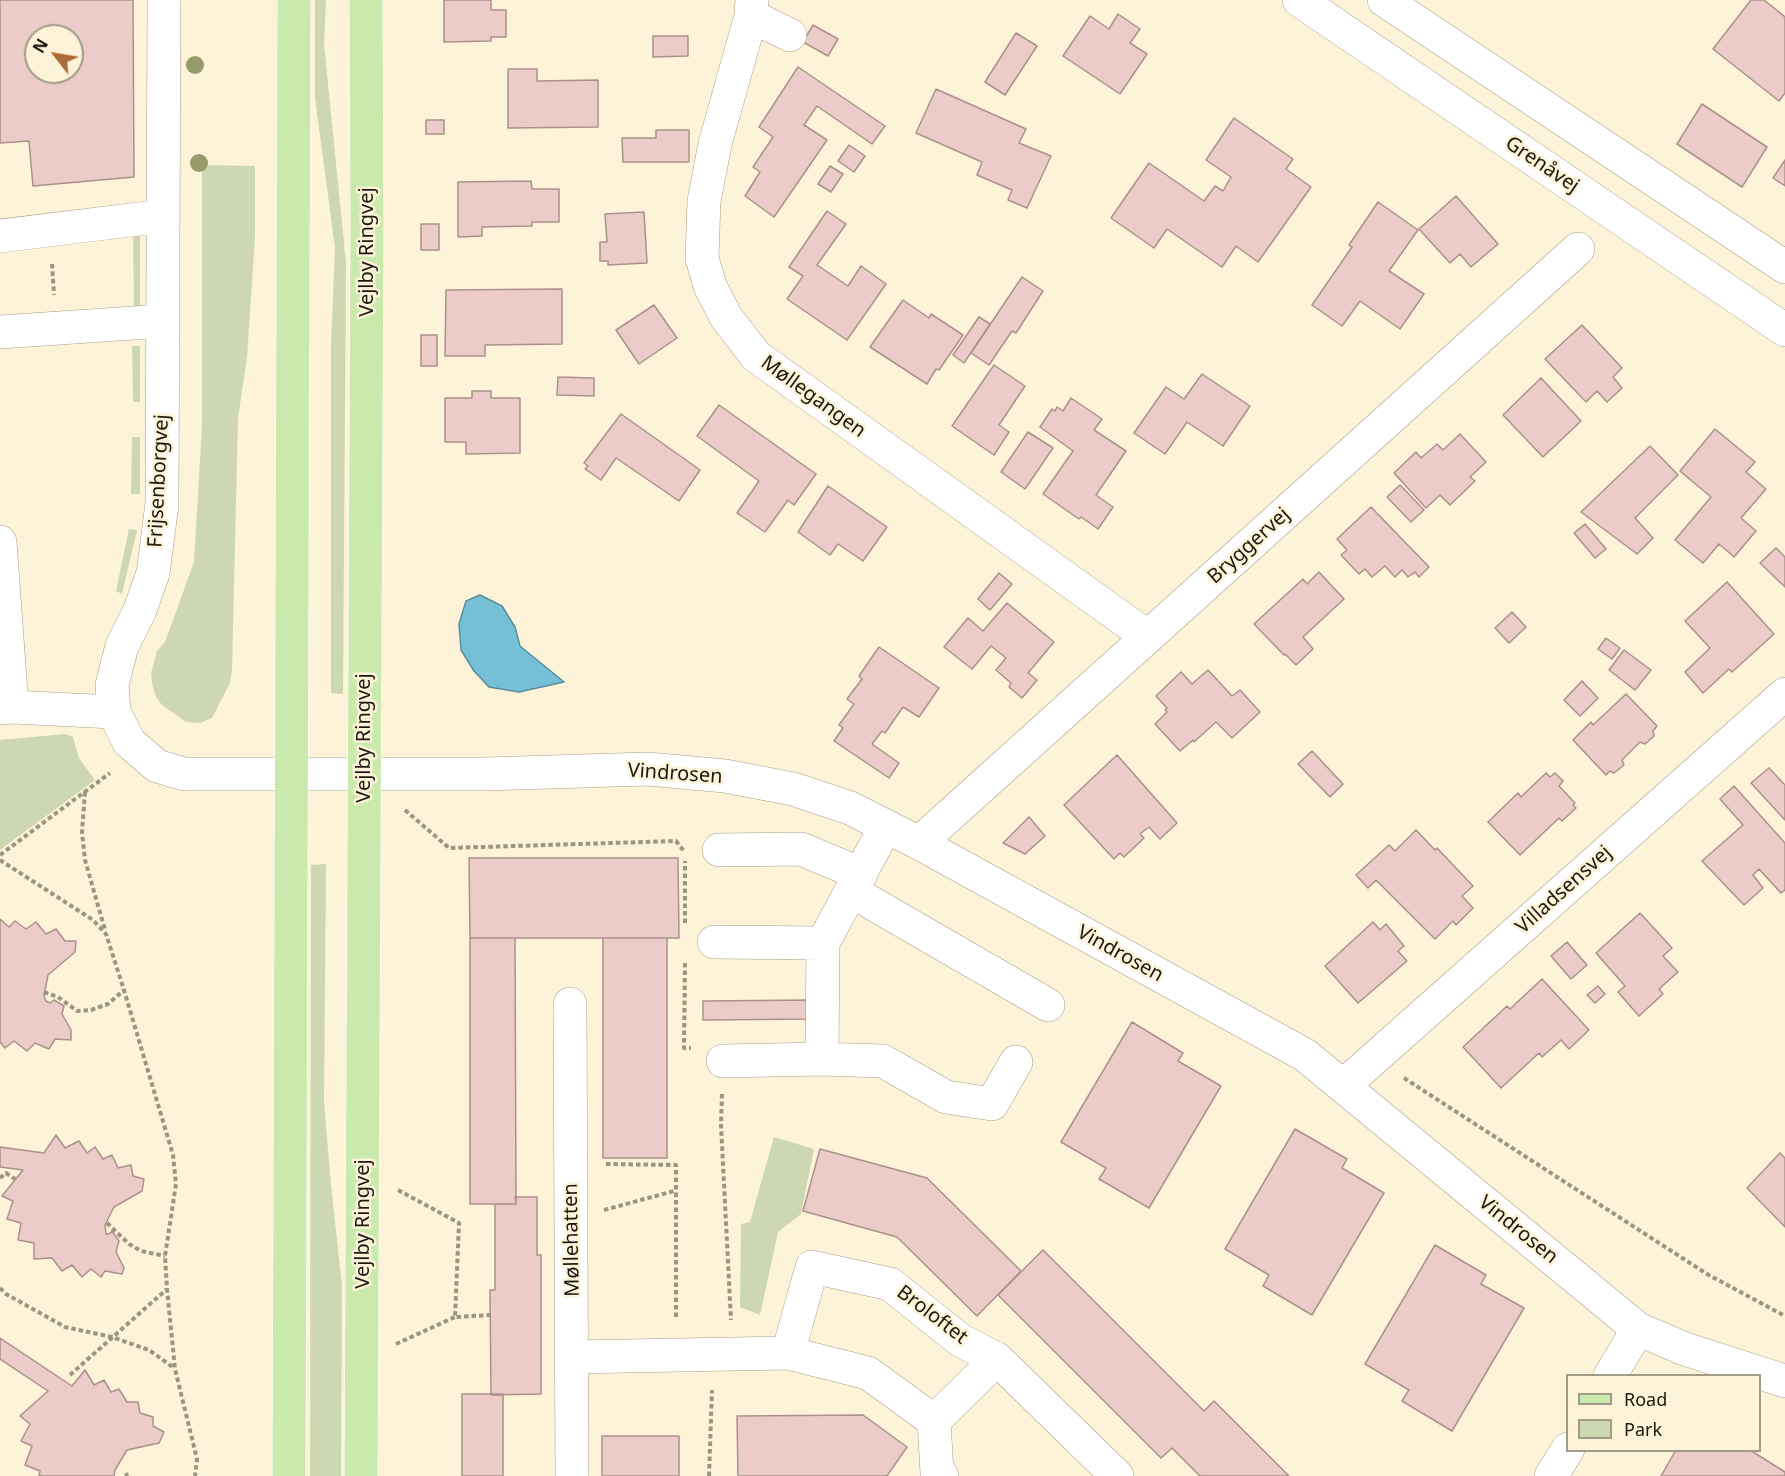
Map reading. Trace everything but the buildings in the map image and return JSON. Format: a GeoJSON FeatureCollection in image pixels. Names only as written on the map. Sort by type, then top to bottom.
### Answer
{"type":"FeatureCollection","features":[{"type":"Feature","properties":{"kind":"main road"},"geometry":{"type":"LineString","coordinates":[[289,1476],[294,0]]}},
{"type":"Feature","properties":{"kind":"main road","name":"Vejlby Ringvej"},"geometry":{"type":"LineString","coordinates":[[362,1476],[366,0]]}},
{"type":"Feature","properties":{"kind":"street","name":"Frijsenborgvej"},"geometry":{"type":"LineString","coordinates":[[164,0],[162,504],[153,573],[140,610],[122,646],[111,685],[114,712],[129,742],[157,766],[184,774],[363,775]]}},
{"type":"Feature","properties":{"kind":"street","name":"Grenåvej"},"geometry":{"type":"LineString","coordinates":[[1299,0],[1785,330]]}},
{"type":"Feature","properties":{"kind":"street"},"geometry":{"type":"LineString","coordinates":[[1384,0],[1785,267]]}},
{"type":"Feature","properties":{"kind":"street"},"geometry":{"type":"LineString","coordinates":[[752,8],[790,35]]}},
{"type":"Feature","properties":{"kind":"street","name":"Møllegangen"},"geometry":{"type":"LineString","coordinates":[[752,8],[715,144],[704,201],[702,258],[710,286],[726,317],[756,356],[765,363],[1148,637]]}},
{"type":"Feature","properties":{"kind":"street"},"geometry":{"type":"LineString","coordinates":[[0,236],[163,216]]}},
{"type":"Feature","properties":{"kind":"street","name":"Bryggervej"},"geometry":{"type":"LineString","coordinates":[[919,843],[1578,249]]}},
{"type":"Feature","properties":{"kind":"street"},"geometry":{"type":"LineString","coordinates":[[0,332],[163,321]]}},
{"type":"Feature","properties":{"kind":"street"},"geometry":{"type":"LineString","coordinates":[[0,542],[6,707],[114,712]]}},
{"type":"Feature","properties":{"kind":"street","name":"Villadsensvej"},"geometry":{"type":"LineString","coordinates":[[1343,1086],[1785,694]]}},
{"type":"Feature","properties":{"kind":"street","name":"Vindrosen"},"geometry":{"type":"LineString","coordinates":[[363,775],[648,770],[725,776],[793,789],[850,808],[919,843],[1305,1055],[1638,1329],[1685,1349],[1761,1374]]}},
{"type":"Feature","properties":{"kind":"street"},"geometry":{"type":"LineString","coordinates":[[822,1059],[823,943],[886,826]]}},
{"type":"Feature","properties":{"kind":"street"},"geometry":{"type":"LineString","coordinates":[[719,850],[801,849],[1048,1005]]}},
{"type":"Feature","properties":{"kind":"street"},"geometry":{"type":"LineString","coordinates":[[695,942],[823,943]]}},
{"type":"Feature","properties":{"kind":"street","name":"Møllehatten"},"geometry":{"type":"LineString","coordinates":[[570,1005],[572,1476]]}},
{"type":"Feature","properties":{"kind":"street"},"geometry":{"type":"LineString","coordinates":[[723,1061],[822,1059],[883,1061],[946,1097],[992,1104],[1016,1062]]}},
{"type":"Feature","properties":{"kind":"street","name":"Broloftet"},"geometry":{"type":"LineString","coordinates":[[788,1353],[812,1267],[890,1284],[960,1340],[997,1359],[1117,1476]]}},
{"type":"Feature","properties":{"kind":"street"},"geometry":{"type":"LineString","coordinates":[[1611,1374],[1638,1329]]}},
{"type":"Feature","properties":{"kind":"street"},"geometry":{"type":"LineString","coordinates":[[573,1357],[788,1353],[868,1373],[934,1421]]}},
{"type":"Feature","properties":{"kind":"street"},"geometry":{"type":"LineString","coordinates":[[942,1476],[937,1473],[934,1421],[997,1359]]}},
{"type":"Feature","properties":{"kind":"street","name":"Vindrosen"},"geometry":{"type":"LineString","coordinates":[[1761,1374],[1785,1382]]}},
{"type":"Feature","properties":{"kind":"street"},"geometry":{"type":"LineString","coordinates":[[1551,1476],[1566,1452]]}},
{"type":"Feature","properties":{"kind":"path"},"geometry":{"type":"LineString","coordinates":[[49,230],[57,328]]}},
{"type":"Feature","properties":{"kind":"path"},"geometry":{"type":"LineString","coordinates":[[0,855],[111,771]]}},
{"type":"Feature","properties":{"kind":"path"},"geometry":{"type":"LineString","coordinates":[[363,775],[448,848],[676,841],[685,852],[695,942],[684,1048]]}},
{"type":"Feature","properties":{"kind":"path"},"geometry":{"type":"LineString","coordinates":[[85,792],[82,832],[85,860],[93,894],[173,1155],[176,1184],[165,1256],[167,1289],[175,1369],[197,1459],[195,1476]]}},
{"type":"Feature","properties":{"kind":"path"},"geometry":{"type":"LineString","coordinates":[[0,860],[93,920],[106,934]]}},
{"type":"Feature","properties":{"kind":"path"},"geometry":{"type":"LineString","coordinates":[[44,992],[58,997],[77,1011],[91,1010],[108,1004],[124,990]]}},
{"type":"Feature","properties":{"kind":"path"},"geometry":{"type":"LineString","coordinates":[[721,1125],[731,1304]]}},
{"type":"Feature","properties":{"kind":"path"},"geometry":{"type":"LineString","coordinates":[[571,1163],[676,1165],[674,1191],[676,1320]]}},
{"type":"Feature","properties":{"kind":"path"},"geometry":{"type":"LineString","coordinates":[[363,1171],[459,1223],[455,1317]]}},
{"type":"Feature","properties":{"kind":"path"},"geometry":{"type":"LineString","coordinates":[[0,1178],[6,1173],[15,1179]]}},
{"type":"Feature","properties":{"kind":"path"},"geometry":{"type":"LineString","coordinates":[[572,1219],[674,1191]]}},
{"type":"Feature","properties":{"kind":"path"},"geometry":{"type":"LineString","coordinates":[[107,1223],[129,1244],[141,1251],[165,1256]]}},
{"type":"Feature","properties":{"kind":"path"},"geometry":{"type":"LineString","coordinates":[[0,1288],[6,1294],[64,1327],[112,1337],[149,1350],[175,1369]]}},
{"type":"Feature","properties":{"kind":"path"},"geometry":{"type":"LineString","coordinates":[[70,1375],[167,1289]]}},
{"type":"Feature","properties":{"kind":"path"},"geometry":{"type":"LineString","coordinates":[[362,1358],[455,1317],[491,1315]]}},
{"type":"Feature","properties":{"kind":"path"},"geometry":{"type":"LineString","coordinates":[[709,1476],[712,1389]]}},
{"type":"Feature","properties":{"kind":"green space"},"geometry":{"type":"Polygon","coordinates":[[[315,0],[326,0],[324,44],[346,263],[343,694],[331,693],[331,345],[335,248],[315,98],[315,0]]]}},
{"type":"Feature","properties":{"kind":"green space"},"geometry":{"type":"Polygon","coordinates":[[[202,165],[255,166],[255,237],[247,357],[238,418],[232,670],[230,683],[212,718],[200,723],[186,722],[162,705],[156,697],[151,673],[157,651],[165,642],[194,562],[202,426],[202,165]]]}},
{"type":"Feature","properties":{"kind":"green space"},"geometry":{"type":"Polygon","coordinates":[[[133,232],[140,232],[140,309],[134,309],[133,232]]]}},
{"type":"Feature","properties":{"kind":"green space"},"geometry":{"type":"Polygon","coordinates":[[[132,346],[140,346],[140,402],[133,402],[132,346]]]}},
{"type":"Feature","properties":{"kind":"green space"},"geometry":{"type":"Polygon","coordinates":[[[132,437],[140,437],[140,494],[131,494],[132,437]]]}},
{"type":"Feature","properties":{"kind":"green space"},"geometry":{"type":"Polygon","coordinates":[[[129,529],[137,530],[122,594],[116,591],[129,529]]]}},
{"type":"Feature","properties":{"kind":"green space"},"geometry":{"type":"Polygon","coordinates":[[[65,734],[73,737],[79,758],[95,780],[0,850],[0,740],[65,734]]]}},
{"type":"Feature","properties":{"kind":"green space"},"geometry":{"type":"Polygon","coordinates":[[[326,864],[324,1102],[342,1285],[341,1476],[310,1476],[311,865],[326,864]]]}},
{"type":"Feature","properties":{"kind":"green space"},"geometry":{"type":"Polygon","coordinates":[[[774,1137],[814,1149],[801,1214],[778,1232],[760,1315],[740,1307],[741,1224],[750,1222],[774,1137]]]}},
{"type":"Feature","properties":{"kind":"water"},"geometry":{"type":"Polygon","coordinates":[[[480,595],[502,606],[515,627],[520,646],[564,682],[519,692],[489,687],[474,671],[461,650],[459,624],[466,601],[480,595]]]}}]}
